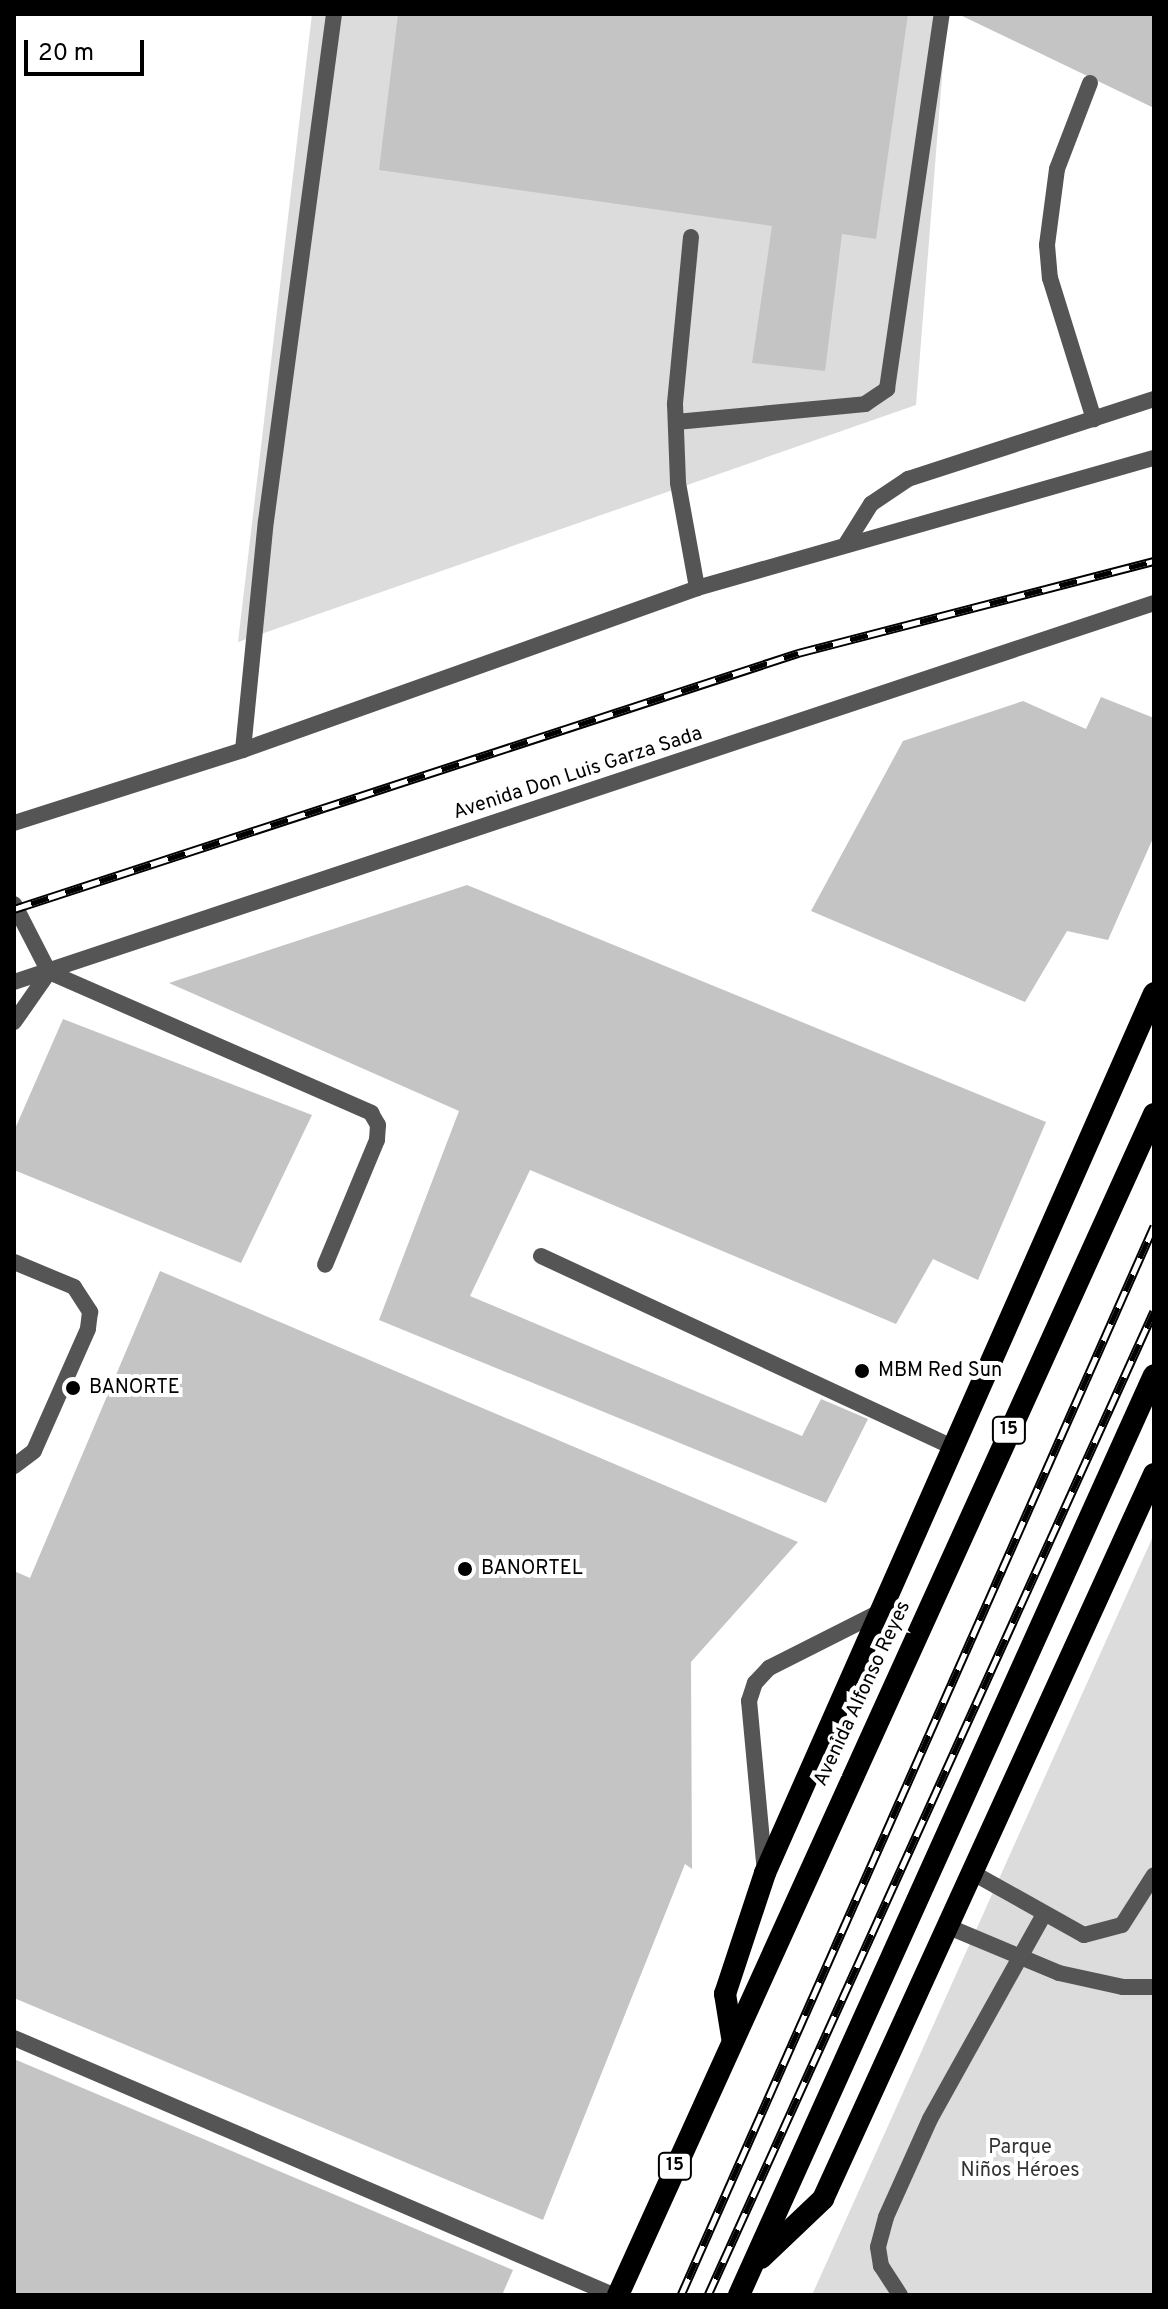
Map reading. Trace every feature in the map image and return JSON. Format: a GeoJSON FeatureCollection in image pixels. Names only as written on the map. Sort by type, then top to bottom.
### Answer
{"type":"FeatureCollection","features":[{"type":"Feature","properties":{"kind":"highway"},"geometry":{"type":"LineString","coordinates":[[732,2037],[725,1994],[765,1873],[1154,993]]}},
{"type":"Feature","properties":{"kind":"highway","name":"Avenida Alfonso Reyes"},"geometry":{"type":"LineString","coordinates":[[615,2295],[1154,1114]]}},
{"type":"Feature","properties":{"kind":"highway"},"geometry":{"type":"LineString","coordinates":[[739,2295],[1154,1375]]}},
{"type":"Feature","properties":{"kind":"highway"},"geometry":{"type":"LineString","coordinates":[[752,2267],[823,2199],[1154,1474]]}},
{"type":"Feature","properties":{"kind":"street"},"geometry":{"type":"LineString","coordinates":[[243,750],[266,521],[334,14]]}},
{"type":"Feature","properties":{"kind":"street"},"geometry":{"type":"LineString","coordinates":[[676,422],[865,404],[887,389],[896,354],[942,14]]}},
{"type":"Feature","properties":{"kind":"street"},"geometry":{"type":"LineString","coordinates":[[1090,83],[1057,169],[1047,245],[1050,278],[1094,419]]}},
{"type":"Feature","properties":{"kind":"street"},"geometry":{"type":"LineString","coordinates":[[691,237],[678,336],[676,422],[678,483],[697,588]]}},
{"type":"Feature","properties":{"kind":"street"},"geometry":{"type":"LineString","coordinates":[[846,544],[871,504],[908,479],[1154,399]]}},
{"type":"Feature","properties":{"kind":"street"},"geometry":{"type":"LineString","coordinates":[[14,823],[243,750],[697,588],[1154,458]]}},
{"type":"Feature","properties":{"kind":"street","name":"Avenida Don Luis Garza Sada"},"geometry":{"type":"LineString","coordinates":[[14,982],[1154,603]]}},
{"type":"Feature","properties":{"kind":"street"},"geometry":{"type":"LineString","coordinates":[[14,904],[49,972],[371,1113],[378,1125],[377,1140],[325,1265]]}},
{"type":"Feature","properties":{"kind":"street"},"geometry":{"type":"LineString","coordinates":[[14,1022],[49,972]]}},
{"type":"Feature","properties":{"kind":"street"},"geometry":{"type":"LineString","coordinates":[[541,1256],[952,1447]]}},
{"type":"Feature","properties":{"kind":"street"},"geometry":{"type":"LineString","coordinates":[[14,1262],[74,1287],[90,1312],[88,1329],[34,1451],[14,1466]]}},
{"type":"Feature","properties":{"kind":"street"},"geometry":{"type":"LineString","coordinates":[[765,1873],[749,1701],[755,1683],[769,1668],[878,1613]]}},
{"type":"Feature","properties":{"kind":"street"},"geometry":{"type":"LineString","coordinates":[[973,1873],[1043,1916],[1084,1935],[1102,1934],[1122,1925],[1138,1907],[1154,1875]]}},
{"type":"Feature","properties":{"kind":"street"},"geometry":{"type":"LineString","coordinates":[[900,2295],[881,2266],[881,2231],[930,2119],[1043,1916]]}},
{"type":"Feature","properties":{"kind":"street"},"geometry":{"type":"LineString","coordinates":[[949,1927],[1018,1959],[1089,1981],[1154,1987]]}},
{"type":"Feature","properties":{"kind":"street"},"geometry":{"type":"LineString","coordinates":[[14,2038],[615,2295]]}},
{"type":"Feature","properties":{"kind":"green space"},"geometry":{"type":"Polygon","coordinates":[[[312,14],[947,14],[916,405],[238,642],[312,14]]]}},
{"type":"Feature","properties":{"kind":"green space","name":"Parque Niños Héroes"},"geometry":{"type":"Polygon","coordinates":[[[1154,1534],[1154,2295],[812,2295],[1154,1534]]]}},
{"type":"Feature","properties":{"kind":"building"},"geometry":{"type":"Polygon","coordinates":[[[398,14],[908,14],[876,239],[842,234],[825,371],[752,363],[772,226],[379,170],[398,14]]]}},
{"type":"Feature","properties":{"kind":"building"},"geometry":{"type":"Polygon","coordinates":[[[958,14],[1154,14],[1154,108],[958,14]]]}},
{"type":"Feature","properties":{"kind":"building"},"geometry":{"type":"Polygon","coordinates":[[[1101,697],[1154,718],[1154,836],[1108,940],[1067,931],[1025,1002],[811,911],[903,741],[1023,701],[1086,729],[1101,697]]]}},
{"type":"Feature","properties":{"kind":"building"},"geometry":{"type":"Polygon","coordinates":[[[467,885],[1046,1122],[978,1280],[933,1259],[896,1324],[530,1170],[470,1296],[802,1436],[821,1399],[868,1419],[826,1503],[379,1320],[459,1111],[169,983],[467,885]]]}},
{"type":"Feature","properties":{"kind":"building"},"geometry":{"type":"Polygon","coordinates":[[[63,1019],[312,1115],[241,1263],[14,1170],[14,1131],[63,1019]]]}},
{"type":"Feature","properties":{"kind":"building"},"geometry":{"type":"Polygon","coordinates":[[[160,1271],[798,1542],[691,1662],[692,1869],[685,1864],[543,2220],[14,1998],[14,1571],[30,1578],[160,1271]]]}},
{"type":"Feature","properties":{"kind":"building"},"geometry":{"type":"Polygon","coordinates":[[[14,2059],[513,2270],[502,2295],[14,2295],[14,2059]]]}},
{"type":"Feature","properties":{"kind":"railway"},"geometry":{"type":"LineString","coordinates":[[14,909],[798,653],[1154,561]]}},
{"type":"Feature","properties":{"kind":"railway"},"geometry":{"type":"LineString","coordinates":[[681,2295],[1154,1226]]}},
{"type":"Feature","properties":{"kind":"railway"},"geometry":{"type":"LineString","coordinates":[[708,2295],[1154,1311]]}},
{"type":"Feature","properties":{"kind":"place","name":"MBM Red Sun"},"geometry":{"type":"Point","coordinates":[862,1371]}},
{"type":"Feature","properties":{"kind":"place","name":"BANORTE"},"geometry":{"type":"Point","coordinates":[73,1388]}},
{"type":"Feature","properties":{"kind":"place","name":"BANORTEL"},"geometry":{"type":"Point","coordinates":[465,1569]}}]}
